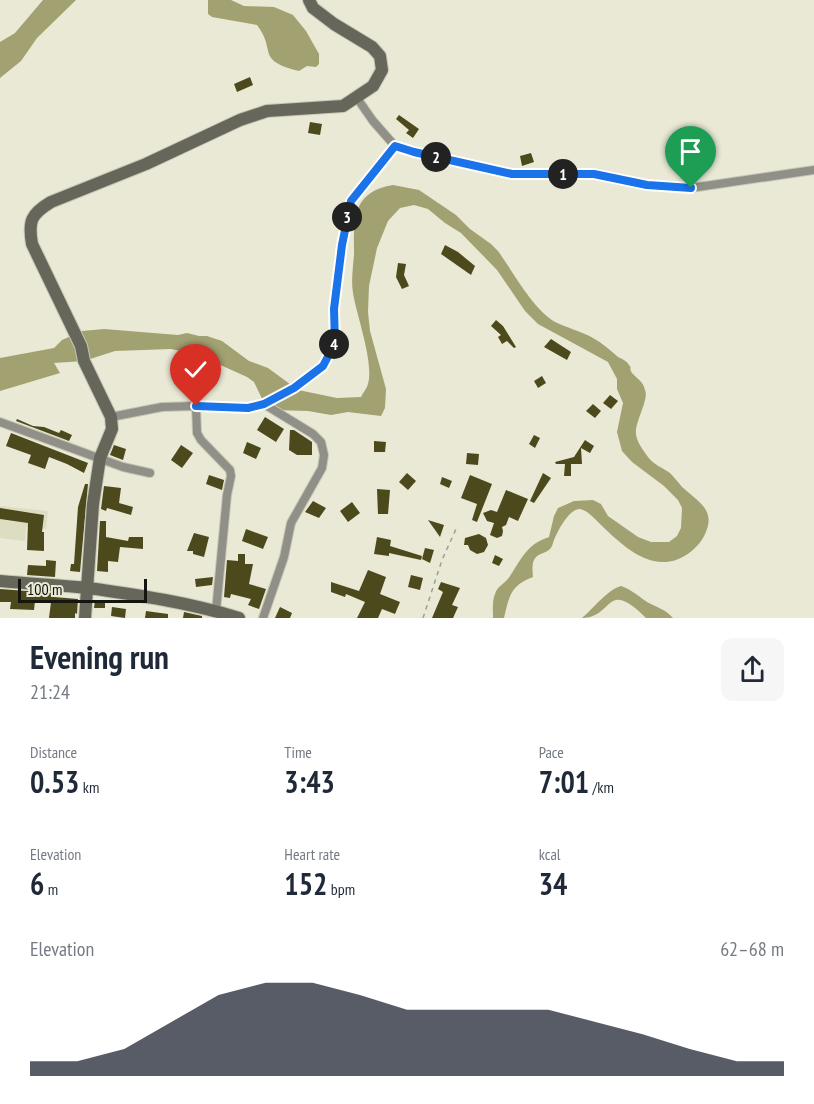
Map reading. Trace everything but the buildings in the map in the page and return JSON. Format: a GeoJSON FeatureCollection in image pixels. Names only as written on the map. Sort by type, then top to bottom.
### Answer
{"type":"FeatureCollection","features":[{"type":"Feature","properties":{"kind":"street"},"geometry":{"type":"LineString","coordinates":[[85,618],[93,504],[100,458],[112,429],[111,417],[84,361],[81,346],[32,244],[31,219],[51,202],[146,164],[240,120],[267,111],[343,106],[373,86],[382,70],[380,56],[372,47],[334,24],[314,8],[309,0]]}},
{"type":"Feature","properties":{"kind":"street"},"geometry":{"type":"LineString","coordinates":[[357,98],[395,146],[512,174],[594,174],[647,185],[691,188],[814,170]]}},
{"type":"Feature","properties":{"kind":"street"},"geometry":{"type":"LineString","coordinates":[[111,417],[162,407],[248,408],[264,404],[294,388],[323,366],[335,343],[334,309],[342,245],[351,201],[395,146]]}},
{"type":"Feature","properties":{"kind":"street"},"geometry":{"type":"LineString","coordinates":[[263,618],[284,557],[291,523],[322,468],[324,455],[321,442],[313,434],[264,404]]}},
{"type":"Feature","properties":{"kind":"street"},"geometry":{"type":"LineString","coordinates":[[196,406],[197,433],[230,470],[231,476],[227,495],[216,611]]}},
{"type":"Feature","properties":{"kind":"street"},"geometry":{"type":"LineString","coordinates":[[0,422],[123,467],[150,473]]}},
{"type":"Feature","properties":{"kind":"street"},"geometry":{"type":"LineString","coordinates":[[0,581],[87,588],[216,611],[239,618]]}},
{"type":"Feature","properties":{"kind":"path"},"geometry":{"type":"LineString","coordinates":[[423,618],[442,560],[456,529]]}},
{"type":"Feature","properties":{"kind":"shaded area"},"geometry":{"type":"Polygon","coordinates":[[[43,0],[76,0],[37,38],[21,61],[0,78],[0,42],[15,33],[43,0]]]}},
{"type":"Feature","properties":{"kind":"shaded area"},"geometry":{"type":"Polygon","coordinates":[[[208,0],[231,0],[244,6],[274,7],[293,15],[306,31],[319,54],[319,64],[316,67],[307,66],[299,71],[277,63],[269,54],[263,34],[257,25],[212,17],[208,14],[208,0]]]}},
{"type":"Feature","properties":{"kind":"shaded area"},"geometry":{"type":"Polygon","coordinates":[[[393,185],[419,190],[456,215],[498,251],[524,290],[547,316],[555,322],[593,338],[628,364],[632,373],[643,385],[646,394],[636,432],[642,449],[650,460],[670,473],[701,503],[708,514],[709,521],[703,538],[691,551],[676,560],[654,561],[623,545],[588,512],[576,510],[563,523],[551,548],[540,554],[534,561],[533,577],[520,584],[512,592],[504,618],[493,618],[496,591],[530,548],[549,537],[558,508],[574,501],[593,500],[601,504],[608,516],[638,537],[651,542],[669,542],[677,536],[681,528],[682,508],[678,500],[664,486],[632,462],[622,451],[617,432],[623,403],[617,389],[617,379],[608,362],[538,324],[525,311],[497,270],[461,233],[428,209],[414,205],[400,208],[388,221],[377,248],[369,286],[370,331],[386,389],[385,408],[381,416],[348,412],[331,415],[308,411],[274,410],[266,407],[254,382],[247,377],[196,354],[171,349],[115,351],[84,361],[54,363],[60,373],[0,391],[0,358],[54,348],[62,340],[82,331],[104,329],[207,336],[222,341],[249,361],[268,368],[298,390],[337,398],[361,397],[367,386],[369,364],[352,288],[355,219],[362,201],[369,194],[393,185]]]}},
{"type":"Feature","properties":{"kind":"shaded area"},"geometry":{"type":"Polygon","coordinates":[[[0,506],[48,511],[46,529],[26,527],[25,541],[0,538],[0,506]]]}},
{"type":"Feature","properties":{"kind":"shaded area"},"geometry":{"type":"Polygon","coordinates":[[[621,586],[673,618],[646,618],[633,606],[616,600],[600,612],[582,618],[606,595],[621,586]]]}},
{"type":"Feature","properties":{"kind":"route"},"geometry":{"type":"LineString","coordinates":[[196,406],[248,408],[264,404],[294,388],[323,366],[335,343],[334,309],[342,245],[351,201],[395,146],[512,174],[594,174],[647,185],[691,188]]}}]}
